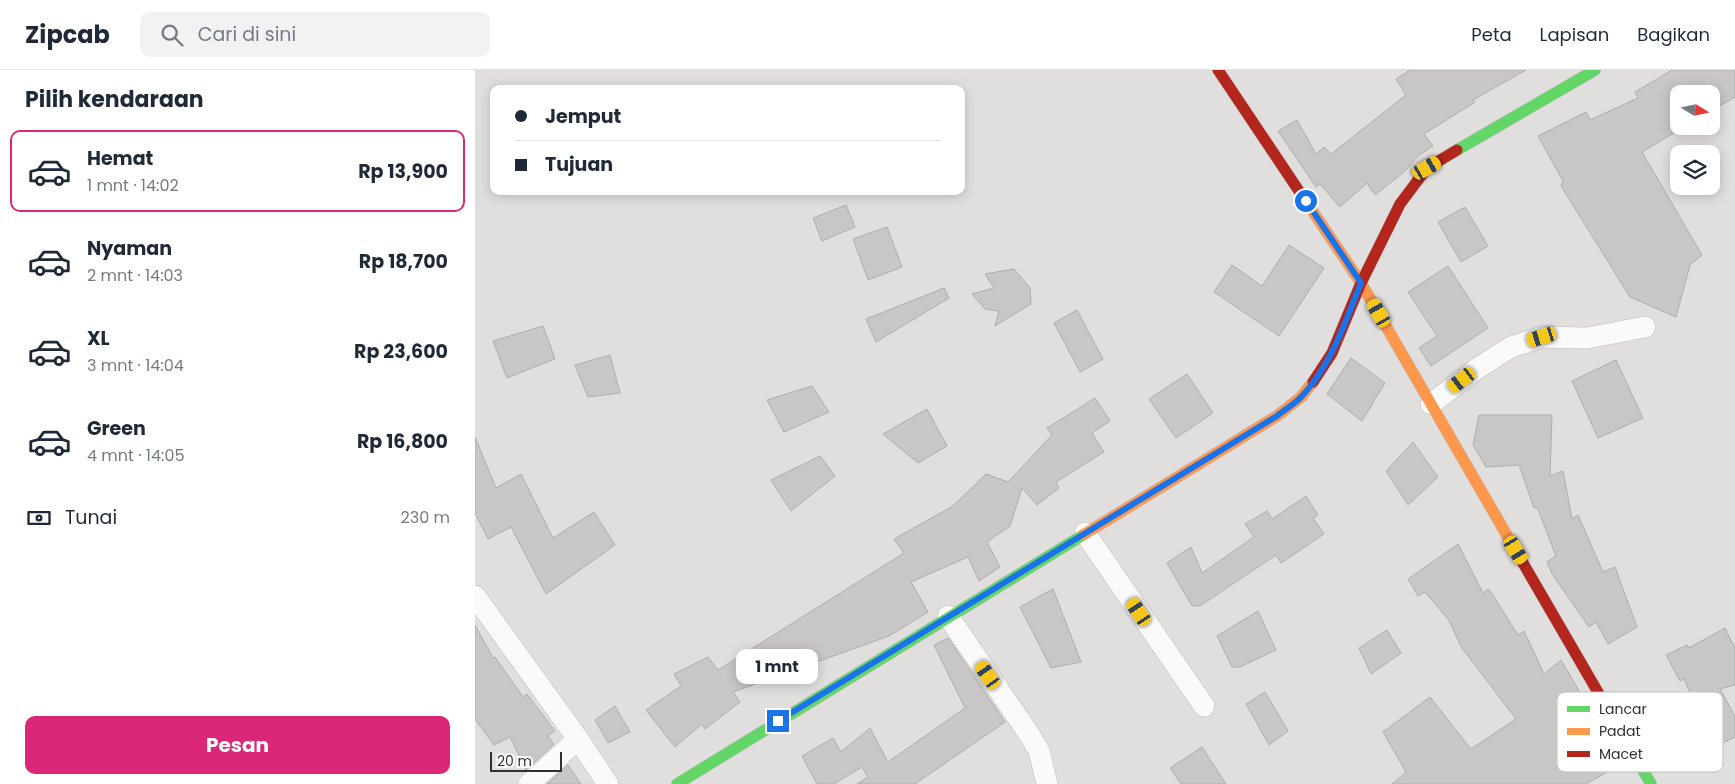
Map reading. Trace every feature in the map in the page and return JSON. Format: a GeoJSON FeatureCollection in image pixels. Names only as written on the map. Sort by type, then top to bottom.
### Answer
{"type":"FeatureCollection","features":[{"type":"Feature","properties":{"kind":"street"},"geometry":{"type":"LineString","coordinates":[[1218,70],[1361,283],[1598,692]]}},
{"type":"Feature","properties":{"kind":"street"},"geometry":{"type":"LineString","coordinates":[[677,784],[948,616],[1277,416],[1301,397],[1318,376],[1332,352],[1361,283],[1403,199],[1427,168],[1595,70]]}},
{"type":"Feature","properties":{"kind":"street"},"geometry":{"type":"LineString","coordinates":[[1431,404],[1478,368],[1511,347],[1542,337],[1587,338],[1645,327]]}},
{"type":"Feature","properties":{"kind":"street"},"geometry":{"type":"LineString","coordinates":[[1085,533],[1204,706]]}},
{"type":"Feature","properties":{"kind":"street"},"geometry":{"type":"LineString","coordinates":[[475,596],[579,739],[608,784]]}},
{"type":"Feature","properties":{"kind":"street"},"geometry":{"type":"LineString","coordinates":[[948,616],[1029,734],[1039,751],[1047,784]]}},
{"type":"Feature","properties":{"kind":"street"},"geometry":{"type":"LineString","coordinates":[[529,784],[579,739]]}},
{"type":"Feature","properties":{"kind":"street"},"geometry":{"type":"LineString","coordinates":[[1644,772],[1651,784]]}},
{"type":"Feature","properties":{"kind":"building"},"geometry":{"type":"Polygon","coordinates":[[[1410,70],[1526,70],[1473,100],[1475,102],[1424,134],[1433,146],[1419,155],[1404,172],[1375,195],[1367,183],[1340,207],[1320,184],[1316,187],[1278,131],[1297,120],[1316,154],[1324,147],[1331,154],[1406,95],[1396,79],[1410,70]]]}},
{"type":"Feature","properties":{"kind":"building"},"geometry":{"type":"Polygon","coordinates":[[[1672,70],[1735,70],[1735,97],[1720,106],[1720,85],[1670,85],[1670,135],[1642,152],[1702,255],[1690,265],[1676,317],[1630,297],[1561,186],[1563,181],[1538,136],[1586,112],[1590,120],[1638,98],[1635,92],[1672,70]]]}},
{"type":"Feature","properties":{"kind":"building"},"geometry":{"type":"Polygon","coordinates":[[[846,205],[855,227],[822,241],[813,218],[846,205]]]}},
{"type":"Feature","properties":{"kind":"building"},"geometry":{"type":"Polygon","coordinates":[[[1465,207],[1488,246],[1461,262],[1438,222],[1465,207]]]}},
{"type":"Feature","properties":{"kind":"building"},"geometry":{"type":"Polygon","coordinates":[[[887,227],[902,267],[868,280],[853,239],[887,227]]]}},
{"type":"Feature","properties":{"kind":"building"},"geometry":{"type":"Polygon","coordinates":[[[1289,245],[1324,268],[1279,336],[1214,292],[1232,265],[1262,286],[1289,245]]]}},
{"type":"Feature","properties":{"kind":"building"},"geometry":{"type":"Polygon","coordinates":[[[1448,266],[1488,328],[1431,366],[1419,348],[1437,336],[1408,292],[1448,266]]]}},
{"type":"Feature","properties":{"kind":"building"},"geometry":{"type":"Polygon","coordinates":[[[1014,269],[1030,288],[1031,304],[995,326],[999,311],[985,309],[972,294],[994,288],[985,274],[1014,269]]]}},
{"type":"Feature","properties":{"kind":"building"},"geometry":{"type":"Polygon","coordinates":[[[944,288],[949,298],[876,342],[866,319],[944,288]]]}},
{"type":"Feature","properties":{"kind":"building"},"geometry":{"type":"Polygon","coordinates":[[[1077,310],[1103,359],[1080,372],[1054,323],[1077,310]]]}},
{"type":"Feature","properties":{"kind":"building"},"geometry":{"type":"Polygon","coordinates":[[[543,326],[555,359],[507,378],[493,341],[543,326]]]}},
{"type":"Feature","properties":{"kind":"building"},"geometry":{"type":"Polygon","coordinates":[[[610,355],[620,393],[588,397],[575,365],[610,355]]]}},
{"type":"Feature","properties":{"kind":"building"},"geometry":{"type":"Polygon","coordinates":[[[1351,358],[1385,383],[1362,421],[1327,394],[1351,358]]]}},
{"type":"Feature","properties":{"kind":"building"},"geometry":{"type":"Polygon","coordinates":[[[1616,360],[1643,418],[1598,438],[1572,381],[1616,360]]]}},
{"type":"Feature","properties":{"kind":"building"},"geometry":{"type":"Polygon","coordinates":[[[1187,374],[1213,413],[1176,438],[1149,399],[1187,374]]]}},
{"type":"Feature","properties":{"kind":"building"},"geometry":{"type":"Polygon","coordinates":[[[812,386],[829,412],[784,432],[767,400],[812,386]]]}},
{"type":"Feature","properties":{"kind":"building"},"geometry":{"type":"Polygon","coordinates":[[[1095,398],[1110,421],[1092,433],[1104,452],[1056,482],[1059,488],[1037,505],[1022,488],[1010,526],[987,542],[1000,567],[979,581],[968,557],[911,582],[928,612],[889,636],[733,692],[740,702],[705,729],[702,724],[675,747],[646,710],[681,686],[674,674],[708,657],[718,670],[904,553],[894,539],[953,506],[986,474],[1008,482],[1052,435],[1047,428],[1095,398]]]}},
{"type":"Feature","properties":{"kind":"building"},"geometry":{"type":"Polygon","coordinates":[[[927,409],[947,446],[918,463],[883,434],[927,409]]]}},
{"type":"Feature","properties":{"kind":"building"},"geometry":{"type":"Polygon","coordinates":[[[1479,415],[1552,415],[1550,476],[1563,471],[1572,519],[1578,515],[1603,572],[1615,567],[1637,627],[1608,644],[1596,622],[1589,627],[1552,574],[1547,562],[1556,556],[1537,507],[1534,508],[1519,465],[1486,467],[1473,445],[1479,415]]]}},
{"type":"Feature","properties":{"kind":"building"},"geometry":{"type":"Polygon","coordinates":[[[475,437],[496,488],[521,474],[553,538],[594,512],[615,545],[546,594],[511,527],[488,539],[475,513],[475,437]]]}},
{"type":"Feature","properties":{"kind":"building"},"geometry":{"type":"Polygon","coordinates":[[[1413,442],[1438,477],[1408,505],[1386,471],[1413,442]]]}},
{"type":"Feature","properties":{"kind":"building"},"geometry":{"type":"Polygon","coordinates":[[[820,456],[835,476],[791,511],[771,480],[820,456]]]}},
{"type":"Feature","properties":{"kind":"building"},"geometry":{"type":"Polygon","coordinates":[[[1306,496],[1318,515],[1313,518],[1324,534],[1281,563],[1276,555],[1200,606],[1192,606],[1167,563],[1191,547],[1202,573],[1254,537],[1245,524],[1267,511],[1272,519],[1306,496]]]}},
{"type":"Feature","properties":{"kind":"building"},"geometry":{"type":"Polygon","coordinates":[[[1458,544],[1483,593],[1489,589],[1518,635],[1524,631],[1544,674],[1561,660],[1580,692],[1557,692],[1557,772],[1607,772],[1586,784],[1392,784],[1406,772],[1383,732],[1430,697],[1471,749],[1516,719],[1462,648],[1448,619],[1425,592],[1418,596],[1408,579],[1458,544]]]}},
{"type":"Feature","properties":{"kind":"building"},"geometry":{"type":"Polygon","coordinates":[[[1053,589],[1081,662],[1051,668],[1020,607],[1053,589]]]}},
{"type":"Feature","properties":{"kind":"building"},"geometry":{"type":"Polygon","coordinates":[[[1258,611],[1276,650],[1240,667],[1232,667],[1217,636],[1258,611]]]}},
{"type":"Feature","properties":{"kind":"building"},"geometry":{"type":"Polygon","coordinates":[[[475,625],[493,658],[495,657],[523,697],[527,694],[555,731],[548,736],[554,744],[526,770],[510,737],[494,745],[475,719],[475,625]]]}},
{"type":"Feature","properties":{"kind":"building"},"geometry":{"type":"Polygon","coordinates":[[[1725,628],[1735,648],[1735,685],[1720,689],[1722,692],[1690,692],[1684,679],[1680,681],[1666,655],[1687,645],[1689,648],[1725,628]]]}},
{"type":"Feature","properties":{"kind":"building"},"geometry":{"type":"Polygon","coordinates":[[[1387,630],[1401,653],[1371,674],[1359,648],[1387,630]]]}},
{"type":"Feature","properties":{"kind":"building"},"geometry":{"type":"Polygon","coordinates":[[[948,638],[1005,722],[915,784],[857,784],[868,777],[862,767],[834,784],[817,784],[802,756],[833,738],[841,752],[870,728],[888,762],[965,708],[934,645],[948,638]]]}},
{"type":"Feature","properties":{"kind":"building"},"geometry":{"type":"Polygon","coordinates":[[[1265,692],[1288,731],[1269,745],[1246,704],[1265,692]]]}},
{"type":"Feature","properties":{"kind":"building"},"geometry":{"type":"Polygon","coordinates":[[[1723,694],[1735,716],[1735,737],[1723,743],[1723,694]]]}},
{"type":"Feature","properties":{"kind":"building"},"geometry":{"type":"Polygon","coordinates":[[[615,706],[630,732],[608,743],[595,720],[615,706]]]}},
{"type":"Feature","properties":{"kind":"building"},"geometry":{"type":"Polygon","coordinates":[[[1202,747],[1226,784],[1181,784],[1170,768],[1202,747]]]}},
{"type":"Feature","properties":{"kind":"building"},"geometry":{"type":"Polygon","coordinates":[[[568,765],[581,784],[547,784],[568,765]]]}},
{"type":"Feature","properties":{"kind":"traffic: fast"},"geometry":{"type":"LineString","coordinates":[[1457,150],[1595,70]]}},
{"type":"Feature","properties":{"kind":"traffic: fast"},"geometry":{"type":"LineString","coordinates":[[677,784],[1083,535]]}},
{"type":"Feature","properties":{"kind":"traffic: fast"},"geometry":{"type":"LineString","coordinates":[[1644,772],[1651,784]]}},
{"type":"Feature","properties":{"kind":"traffic: slow"},"geometry":{"type":"LineString","coordinates":[[1307,203],[1361,283],[1523,563]]}},
{"type":"Feature","properties":{"kind":"traffic: slow"},"geometry":{"type":"LineString","coordinates":[[1083,535],[1277,416],[1301,397],[1313,382]]}},
{"type":"Feature","properties":{"kind":"traffic: jam"},"geometry":{"type":"LineString","coordinates":[[1218,70],[1307,203]]}},
{"type":"Feature","properties":{"kind":"traffic: jam"},"geometry":{"type":"LineString","coordinates":[[1313,382],[1332,353],[1361,283],[1400,204],[1427,168],[1457,150]]}},
{"type":"Feature","properties":{"kind":"traffic: jam"},"geometry":{"type":"LineString","coordinates":[[1523,563],[1598,692]]}},
{"type":"Feature","properties":{"kind":"route"},"geometry":{"type":"LineString","coordinates":[[778,721],[1277,416],[1301,397],[1318,376],[1332,352],[1361,283],[1306,201]]}}]}
